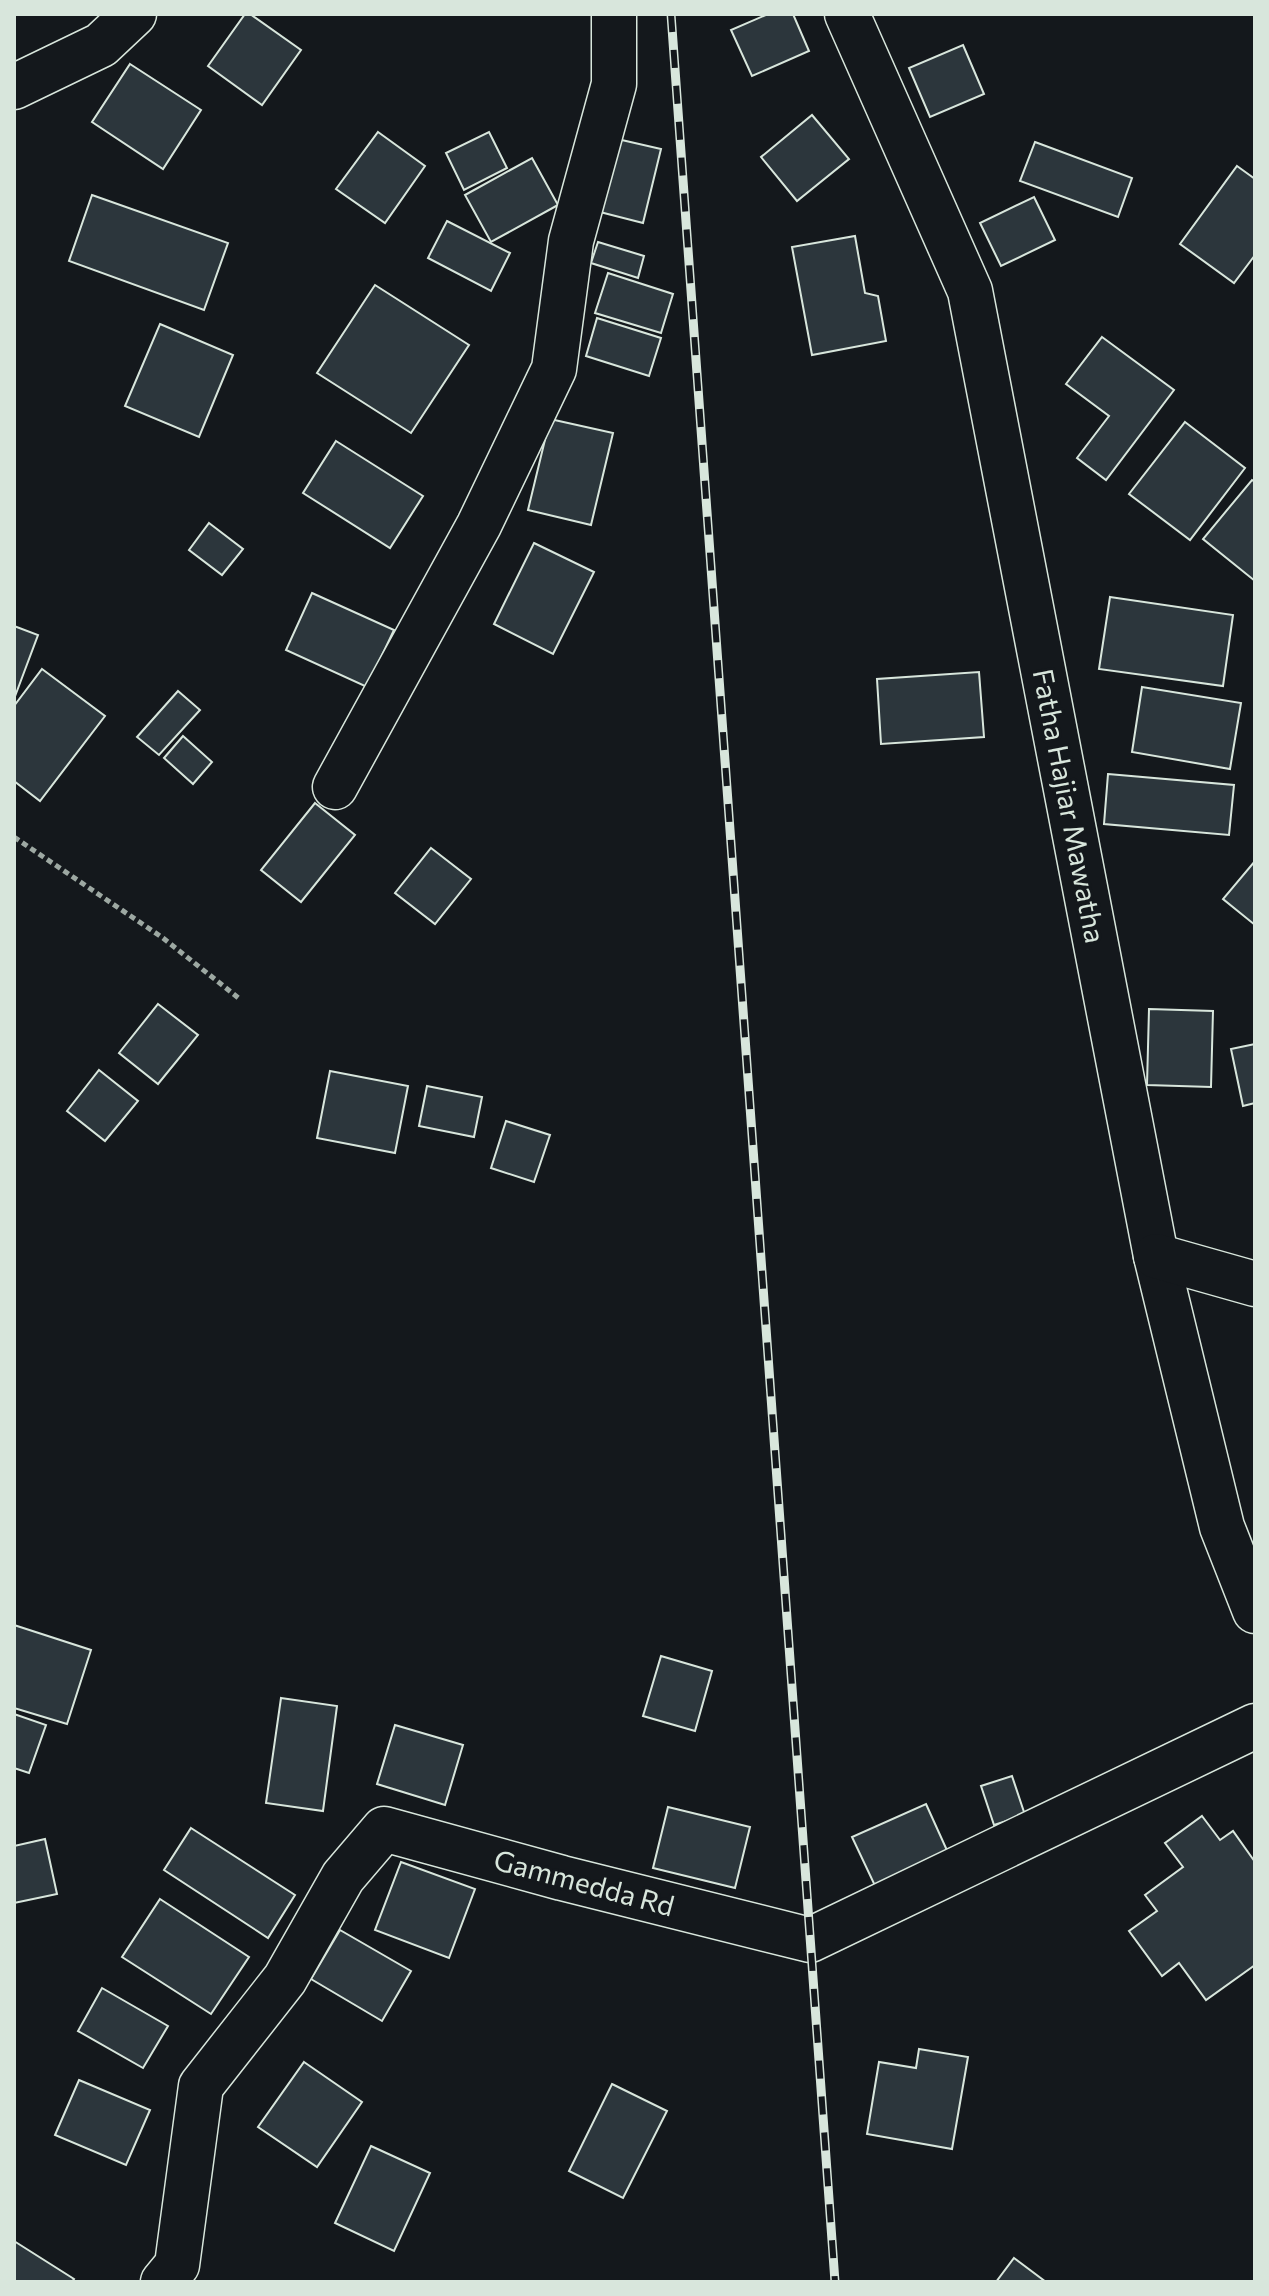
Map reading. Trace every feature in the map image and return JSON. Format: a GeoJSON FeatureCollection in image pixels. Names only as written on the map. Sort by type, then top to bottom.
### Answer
{"type":"FeatureCollection","features":[{"type":"Feature","properties":{"kind":"street"},"geometry":{"type":"LineString","coordinates":[[14,87],[101,45],[134,14]]}},
{"type":"Feature","properties":{"kind":"street"},"geometry":{"type":"LineString","coordinates":[[335,787],[479,525],[554,369],[571,241],[614,84],[614,14]]}},
{"type":"Feature","properties":{"kind":"street","name":"Fatha Hajiar Mawatha"},"geometry":{"type":"LineString","coordinates":[[847,14],[970,291],[1156,1256],[1222,1527],[1255,1611]]}},
{"type":"Feature","properties":{"kind":"street"},"geometry":{"type":"LineString","coordinates":[[1156,1256],[1255,1284]]}},
{"type":"Feature","properties":{"kind":"street","name":"Gammedda Rd"},"geometry":{"type":"LineString","coordinates":[[163,2282],[177,2265],[201,2086],[285,1979],[343,1877],[384,1829],[562,1878],[810,1940],[1255,1726]]}},
{"type":"Feature","properties":{"kind":"path"},"geometry":{"type":"LineString","coordinates":[[14,837],[163,938],[241,1000]]}},
{"type":"Feature","properties":{"kind":"building"},"geometry":{"type":"Polygon","coordinates":[[[245,14],[250,14],[301,50],[262,105],[208,66],[245,14]]]}},
{"type":"Feature","properties":{"kind":"building"},"geometry":{"type":"Polygon","coordinates":[[[768,14],[793,14],[809,51],[752,76],[731,30],[768,14]]]}},
{"type":"Feature","properties":{"kind":"building"},"geometry":{"type":"Polygon","coordinates":[[[963,45],[984,94],[930,117],[909,68],[963,45]]]}},
{"type":"Feature","properties":{"kind":"building"},"geometry":{"type":"Polygon","coordinates":[[[130,64],[201,110],[163,169],[92,122],[130,64]]]}},
{"type":"Feature","properties":{"kind":"building"},"geometry":{"type":"Polygon","coordinates":[[[812,115],[849,159],[797,201],[761,157],[812,115]]]}},
{"type":"Feature","properties":{"kind":"building"},"geometry":{"type":"Polygon","coordinates":[[[378,132],[425,166],[385,223],[336,189],[378,132]]]}},
{"type":"Feature","properties":{"kind":"building"},"geometry":{"type":"Polygon","coordinates":[[[489,132],[507,168],[464,190],[446,153],[489,132]]]}},
{"type":"Feature","properties":{"kind":"building"},"geometry":{"type":"Polygon","coordinates":[[[613,138],[661,149],[643,223],[596,211],[613,138]]]}},
{"type":"Feature","properties":{"kind":"building"},"geometry":{"type":"Polygon","coordinates":[[[1035,142],[1132,178],[1118,217],[1020,181],[1035,142]]]}},
{"type":"Feature","properties":{"kind":"building"},"geometry":{"type":"Polygon","coordinates":[[[532,158],[558,205],[491,242],[465,195],[532,158]]]}},
{"type":"Feature","properties":{"kind":"building"},"geometry":{"type":"Polygon","coordinates":[[[1237,166],[1255,179],[1255,255],[1234,283],[1180,244],[1237,166]]]}},
{"type":"Feature","properties":{"kind":"building"},"geometry":{"type":"Polygon","coordinates":[[[92,195],[228,243],[204,310],[69,261],[92,195]]]}},
{"type":"Feature","properties":{"kind":"building"},"geometry":{"type":"Polygon","coordinates":[[[1034,197],[1055,240],[1001,266],[980,223],[1034,197]]]}},
{"type":"Feature","properties":{"kind":"building"},"geometry":{"type":"Polygon","coordinates":[[[447,221],[510,253],[491,291],[428,258],[447,221]]]}},
{"type":"Feature","properties":{"kind":"building"},"geometry":{"type":"Polygon","coordinates":[[[855,236],[865,293],[878,296],[886,341],[812,355],[792,247],[855,236]]]}},
{"type":"Feature","properties":{"kind":"building"},"geometry":{"type":"Polygon","coordinates":[[[598,242],[644,256],[638,278],[591,263],[598,242]]]}},
{"type":"Feature","properties":{"kind":"building"},"geometry":{"type":"Polygon","coordinates":[[[608,273],[673,294],[661,333],[595,313],[608,273]]]}},
{"type":"Feature","properties":{"kind":"building"},"geometry":{"type":"Polygon","coordinates":[[[375,285],[469,345],[411,433],[317,373],[375,285]]]}},
{"type":"Feature","properties":{"kind":"building"},"geometry":{"type":"Polygon","coordinates":[[[597,318],[661,338],[649,376],[586,356],[597,318]]]}},
{"type":"Feature","properties":{"kind":"building"},"geometry":{"type":"Polygon","coordinates":[[[160,324],[233,355],[199,437],[125,406],[160,324]]]}},
{"type":"Feature","properties":{"kind":"building"},"geometry":{"type":"Polygon","coordinates":[[[1102,337],[1174,390],[1106,480],[1077,458],[1109,416],[1066,384],[1102,337]]]}},
{"type":"Feature","properties":{"kind":"building"},"geometry":{"type":"Polygon","coordinates":[[[550,419],[613,433],[591,525],[528,510],[550,419]]]}},
{"type":"Feature","properties":{"kind":"building"},"geometry":{"type":"Polygon","coordinates":[[[1185,422],[1245,468],[1190,540],[1129,494],[1185,422]]]}},
{"type":"Feature","properties":{"kind":"building"},"geometry":{"type":"Polygon","coordinates":[[[336,441],[423,496],[390,548],[303,493],[336,441]]]}},
{"type":"Feature","properties":{"kind":"building"},"geometry":{"type":"Polygon","coordinates":[[[1252,480],[1255,482],[1255,581],[1203,539],[1252,480]]]}},
{"type":"Feature","properties":{"kind":"building"},"geometry":{"type":"Polygon","coordinates":[[[209,523],[243,549],[222,575],[189,550],[209,523]]]}},
{"type":"Feature","properties":{"kind":"building"},"geometry":{"type":"Polygon","coordinates":[[[534,543],[594,572],[553,654],[494,624],[534,543]]]}},
{"type":"Feature","properties":{"kind":"building"},"geometry":{"type":"Polygon","coordinates":[[[312,593],[394,630],[367,687],[286,650],[312,593]]]}},
{"type":"Feature","properties":{"kind":"building"},"geometry":{"type":"Polygon","coordinates":[[[1110,597],[1233,615],[1223,686],[1099,669],[1110,597]]]}},
{"type":"Feature","properties":{"kind":"building"},"geometry":{"type":"Polygon","coordinates":[[[14,626],[38,635],[14,699],[14,626]]]}},
{"type":"Feature","properties":{"kind":"building"},"geometry":{"type":"Polygon","coordinates":[[[42,669],[105,716],[40,801],[14,781],[14,706],[42,669]]]}},
{"type":"Feature","properties":{"kind":"building"},"geometry":{"type":"Polygon","coordinates":[[[979,672],[984,737],[881,744],[877,679],[979,672]]]}},
{"type":"Feature","properties":{"kind":"building"},"geometry":{"type":"Polygon","coordinates":[[[1142,687],[1241,703],[1230,769],[1132,752],[1142,687]]]}},
{"type":"Feature","properties":{"kind":"building"},"geometry":{"type":"Polygon","coordinates":[[[178,691],[200,710],[159,755],[137,737],[178,691]]]}},
{"type":"Feature","properties":{"kind":"building"},"geometry":{"type":"Polygon","coordinates":[[[183,736],[212,762],[193,784],[164,758],[183,736]]]}},
{"type":"Feature","properties":{"kind":"building"},"geometry":{"type":"Polygon","coordinates":[[[1108,774],[1234,785],[1229,835],[1104,824],[1108,774]]]}},
{"type":"Feature","properties":{"kind":"building"},"geometry":{"type":"Polygon","coordinates":[[[315,803],[355,835],[301,902],[261,870],[315,803]]]}},
{"type":"Feature","properties":{"kind":"building"},"geometry":{"type":"Polygon","coordinates":[[[431,848],[471,879],[435,924],[395,893],[431,848]]]}},
{"type":"Feature","properties":{"kind":"building"},"geometry":{"type":"Polygon","coordinates":[[[1255,861],[1255,925],[1223,899],[1255,861]]]}},
{"type":"Feature","properties":{"kind":"building"},"geometry":{"type":"Polygon","coordinates":[[[158,1004],[198,1035],[158,1084],[119,1053],[158,1004]]]}},
{"type":"Feature","properties":{"kind":"building"},"geometry":{"type":"Polygon","coordinates":[[[1149,1009],[1213,1011],[1211,1087],[1147,1085],[1149,1009]]]}},
{"type":"Feature","properties":{"kind":"building"},"geometry":{"type":"Polygon","coordinates":[[[1255,1044],[1255,1103],[1243,1106],[1231,1049],[1255,1044]]]}},
{"type":"Feature","properties":{"kind":"building"},"geometry":{"type":"Polygon","coordinates":[[[99,1070],[138,1101],[105,1141],[67,1111],[99,1070]]]}},
{"type":"Feature","properties":{"kind":"building"},"geometry":{"type":"Polygon","coordinates":[[[330,1071],[408,1086],[395,1153],[317,1138],[330,1071]]]}},
{"type":"Feature","properties":{"kind":"building"},"geometry":{"type":"Polygon","coordinates":[[[427,1086],[482,1097],[474,1137],[419,1126],[427,1086]]]}},
{"type":"Feature","properties":{"kind":"building"},"geometry":{"type":"Polygon","coordinates":[[[506,1121],[550,1135],[534,1182],[491,1168],[506,1121]]]}},
{"type":"Feature","properties":{"kind":"building"},"geometry":{"type":"Polygon","coordinates":[[[14,1625],[91,1650],[67,1724],[14,1708],[14,1625]]]}},
{"type":"Feature","properties":{"kind":"building"},"geometry":{"type":"Polygon","coordinates":[[[661,1656],[712,1671],[695,1731],[643,1716],[661,1656]]]}},
{"type":"Feature","properties":{"kind":"building"},"geometry":{"type":"Polygon","coordinates":[[[281,1698],[337,1706],[323,1811],[266,1803],[281,1698]]]}},
{"type":"Feature","properties":{"kind":"building"},"geometry":{"type":"Polygon","coordinates":[[[14,1714],[46,1725],[29,1773],[14,1768],[14,1714]]]}},
{"type":"Feature","properties":{"kind":"building"},"geometry":{"type":"Polygon","coordinates":[[[395,1725],[463,1745],[445,1805],[377,1784],[395,1725]]]}},
{"type":"Feature","properties":{"kind":"building"},"geometry":{"type":"Polygon","coordinates":[[[1012,1776],[1025,1815],[994,1825],[981,1786],[1012,1776]]]}},
{"type":"Feature","properties":{"kind":"building"},"geometry":{"type":"Polygon","coordinates":[[[926,1804],[950,1857],[877,1890],[852,1837],[926,1804]]]}},
{"type":"Feature","properties":{"kind":"building"},"geometry":{"type":"Polygon","coordinates":[[[668,1807],[750,1827],[735,1888],[653,1868],[668,1807]]]}},
{"type":"Feature","properties":{"kind":"building"},"geometry":{"type":"Polygon","coordinates":[[[1202,1816],[1220,1840],[1233,1831],[1255,1862],[1255,1965],[1206,2000],[1179,1963],[1162,1976],[1129,1931],[1157,1911],[1145,1895],[1183,1867],[1165,1843],[1202,1816]]]}},
{"type":"Feature","properties":{"kind":"building"},"geometry":{"type":"Polygon","coordinates":[[[191,1828],[295,1895],[268,1938],[164,1870],[191,1828]]]}},
{"type":"Feature","properties":{"kind":"building"},"geometry":{"type":"Polygon","coordinates":[[[45,1839],[57,1894],[14,1903],[14,1846],[45,1839]]]}},
{"type":"Feature","properties":{"kind":"building"},"geometry":{"type":"Polygon","coordinates":[[[401,1862],[475,1889],[449,1958],[375,1930],[401,1862]]]}},
{"type":"Feature","properties":{"kind":"building"},"geometry":{"type":"Polygon","coordinates":[[[160,1899],[249,1957],[211,2014],[122,1957],[160,1899]]]}},
{"type":"Feature","properties":{"kind":"building"},"geometry":{"type":"Polygon","coordinates":[[[340,1930],[411,1971],[382,2021],[311,1979],[340,1930]]]}},
{"type":"Feature","properties":{"kind":"building"},"geometry":{"type":"Polygon","coordinates":[[[102,1988],[168,2026],[143,2068],[78,2031],[102,1988]]]}},
{"type":"Feature","properties":{"kind":"building"},"geometry":{"type":"Polygon","coordinates":[[[919,2049],[968,2057],[952,2149],[867,2134],[879,2062],[916,2068],[919,2049]]]}},
{"type":"Feature","properties":{"kind":"building"},"geometry":{"type":"Polygon","coordinates":[[[304,2062],[362,2102],[317,2167],[258,2127],[304,2062]]]}},
{"type":"Feature","properties":{"kind":"building"},"geometry":{"type":"Polygon","coordinates":[[[79,2080],[150,2110],[126,2165],[55,2135],[79,2080]]]}},
{"type":"Feature","properties":{"kind":"building"},"geometry":{"type":"Polygon","coordinates":[[[612,2084],[667,2111],[623,2198],[569,2171],[612,2084]]]}},
{"type":"Feature","properties":{"kind":"building"},"geometry":{"type":"Polygon","coordinates":[[[371,2146],[430,2173],[394,2251],[335,2223],[371,2146]]]}},
{"type":"Feature","properties":{"kind":"building"},"geometry":{"type":"Polygon","coordinates":[[[14,2241],[74,2279],[72,2282],[14,2282],[14,2241]]]}},
{"type":"Feature","properties":{"kind":"building"},"geometry":{"type":"Polygon","coordinates":[[[1014,2258],[1046,2282],[996,2282],[1014,2258]]]}},
{"type":"Feature","properties":{"kind":"railway"},"geometry":{"type":"LineString","coordinates":[[671,14],[835,2282]]}}]}
